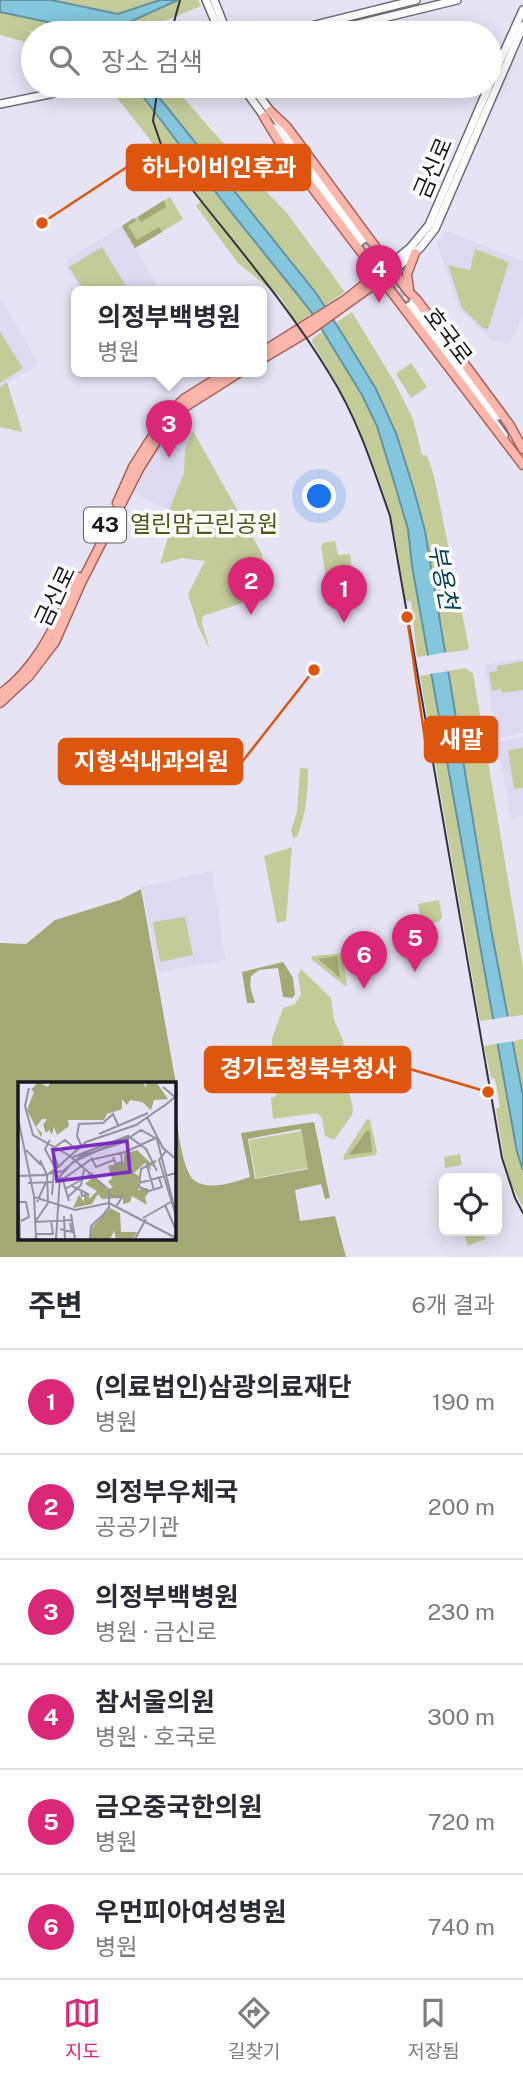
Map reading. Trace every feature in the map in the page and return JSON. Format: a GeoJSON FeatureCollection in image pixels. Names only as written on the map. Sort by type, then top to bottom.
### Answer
{"type":"FeatureCollection","features":[{"type":"Feature","properties":{"kind":"main road","name":"호국로"},"geometry":{"type":"LineString","coordinates":[[267,114],[286,153],[362,240],[391,268],[498,433],[509,437],[523,449]]}},
{"type":"Feature","properties":{"kind":"main road","name":"호국로"},"geometry":{"type":"LineString","coordinates":[[267,114],[287,127],[362,240],[380,276],[397,300],[411,302],[509,424],[509,437],[523,465]]}},
{"type":"Feature","properties":{"kind":"main road"},"geometry":{"type":"LineString","coordinates":[[411,302],[406,281],[415,253]]}},
{"type":"Feature","properties":{"kind":"main road","name":"금신로"},"geometry":{"type":"LineString","coordinates":[[308,328],[349,301],[391,268]]}},
{"type":"Feature","properties":{"kind":"main road"},"geometry":{"type":"LineString","coordinates":[[349,301],[377,290],[397,300]]}},
{"type":"Feature","properties":{"kind":"main road"},"geometry":{"type":"LineString","coordinates":[[267,349],[308,328]]}},
{"type":"Feature","properties":{"kind":"main road"},"geometry":{"type":"LineString","coordinates":[[267,356],[308,328]]}},
{"type":"Feature","properties":{"kind":"main road","name":"금신로"},"geometry":{"type":"LineString","coordinates":[[0,694],[14,684],[48,638],[133,467],[154,431],[184,399],[219,377]]}},
{"type":"Feature","properties":{"kind":"main road","name":"금신로"},"geometry":{"type":"LineString","coordinates":[[0,703],[34,671],[55,642],[138,469],[169,421],[180,410],[232,377]]}},
{"type":"Feature","properties":{"kind":"street"},"geometry":{"type":"LineString","coordinates":[[331,21],[416,0]]}},
{"type":"Feature","properties":{"kind":"street"},"geometry":{"type":"LineString","coordinates":[[371,21],[457,0]]}},
{"type":"Feature","properties":{"kind":"street"},"geometry":{"type":"LineString","coordinates":[[209,1],[216,21]]}},
{"type":"Feature","properties":{"kind":"street"},"geometry":{"type":"LineString","coordinates":[[209,1],[220,21]]}},
{"type":"Feature","properties":{"kind":"street","name":"금신로"},"geometry":{"type":"LineString","coordinates":[[502,56],[523,10]]}},
{"type":"Feature","properties":{"kind":"street","name":"금신로"},"geometry":{"type":"LineString","coordinates":[[502,75],[523,26]]}},
{"type":"Feature","properties":{"kind":"street"},"geometry":{"type":"LineString","coordinates":[[0,104],[30,98]]}},
{"type":"Feature","properties":{"kind":"street","name":"호국로"},"geometry":{"type":"LineString","coordinates":[[253,98],[267,114]]}},
{"type":"Feature","properties":{"kind":"street","name":"호국로"},"geometry":{"type":"LineString","coordinates":[[259,98],[267,114]]}},
{"type":"Feature","properties":{"kind":"street","name":"금신로"},"geometry":{"type":"LineString","coordinates":[[391,268],[429,225],[483,98]]}},
{"type":"Feature","properties":{"kind":"street","name":"금신로"},"geometry":{"type":"LineString","coordinates":[[391,268],[415,253],[436,227],[492,98]]}},
{"type":"Feature","properties":{"kind":"shaded area"},"geometry":{"type":"Polygon","coordinates":[[[122,226],[157,286],[78,286],[66,267],[67,260],[122,226]]]}},
{"type":"Feature","properties":{"kind":"shaded area"},"geometry":{"type":"Polygon","coordinates":[[[449,232],[523,261],[523,316],[508,344],[492,340],[459,309],[437,242],[444,233],[449,232]]]}},
{"type":"Feature","properties":{"kind":"shaded area"},"geometry":{"type":"Polygon","coordinates":[[[2,301],[39,364],[0,387],[0,302],[2,301]]]}},
{"type":"Feature","properties":{"kind":"shaded area"},"geometry":{"type":"Polygon","coordinates":[[[183,421],[193,431],[185,449],[184,473],[169,510],[133,493],[161,443],[178,422],[183,421]]]}},
{"type":"Feature","properties":{"kind":"shaded area"},"geometry":{"type":"Polygon","coordinates":[[[523,658],[523,733],[496,739],[485,665],[523,658]]]}},
{"type":"Feature","properties":{"kind":"shaded area"},"geometry":{"type":"Polygon","coordinates":[[[523,737],[523,816],[511,818],[497,742],[523,737]]]}},
{"type":"Feature","properties":{"kind":"shaded area"},"geometry":{"type":"Polygon","coordinates":[[[212,871],[225,960],[158,972],[142,887],[212,871]]]}},
{"type":"Feature","properties":{"kind":"green space"},"geometry":{"type":"Polygon","coordinates":[[[0,0],[198,0],[201,6],[164,21],[21,21],[21,41],[0,35],[0,0]]]}},
{"type":"Feature","properties":{"kind":"green space"},"geometry":{"type":"Polygon","coordinates":[[[117,98],[184,98],[286,212],[345,292],[298,323],[294,320],[281,298],[237,262],[196,206],[201,201],[173,164],[168,167],[117,98]]]}},
{"type":"Feature","properties":{"kind":"green space"},"geometry":{"type":"Polygon","coordinates":[[[170,197],[183,219],[135,248],[122,226],[170,197]]]}},
{"type":"Feature","properties":{"kind":"green space"},"geometry":{"type":"Polygon","coordinates":[[[164,200],[166,207],[141,222],[138,217],[164,200]]]}},
{"type":"Feature","properties":{"kind":"green space"},"geometry":{"type":"Polygon","coordinates":[[[134,218],[136,221],[128,226],[137,240],[159,227],[162,232],[135,248],[122,226],[134,218]]]}},
{"type":"Feature","properties":{"kind":"green space"},"geometry":{"type":"Polygon","coordinates":[[[102,247],[126,286],[81,286],[69,267],[102,247]]]}},
{"type":"Feature","properties":{"kind":"green space"},"geometry":{"type":"Polygon","coordinates":[[[475,249],[509,262],[488,329],[484,329],[462,308],[448,265],[470,270],[475,249]]]}},
{"type":"Feature","properties":{"kind":"green space"},"geometry":{"type":"Polygon","coordinates":[[[352,312],[395,383],[413,419],[422,455],[427,456],[434,476],[469,648],[467,650],[417,657],[411,601],[406,601],[394,532],[377,474],[359,429],[312,342],[313,338],[352,312]]]}},
{"type":"Feature","properties":{"kind":"green space"},"geometry":{"type":"Polygon","coordinates":[[[0,332],[23,368],[0,383],[0,332]]]}},
{"type":"Feature","properties":{"kind":"green space"},"geometry":{"type":"Polygon","coordinates":[[[411,363],[427,387],[411,398],[396,374],[411,363]]]}},
{"type":"Feature","properties":{"kind":"green space"},"geometry":{"type":"Polygon","coordinates":[[[7,382],[21,432],[0,427],[0,387],[7,382]]]}},
{"type":"Feature","properties":{"kind":"green space","name":"열린맘근린공원"},"geometry":{"type":"Polygon","coordinates":[[[193,431],[262,554],[269,594],[203,616],[202,623],[210,650],[198,626],[188,594],[205,561],[182,558],[160,564],[168,537],[169,510],[184,473],[185,449],[193,431]]]}},
{"type":"Feature","properties":{"kind":"green space"},"geometry":{"type":"Polygon","coordinates":[[[335,541],[338,555],[350,554],[354,583],[341,570],[333,571],[336,589],[328,590],[321,547],[323,543],[335,541]]]}},
{"type":"Feature","properties":{"kind":"green space"},"geometry":{"type":"Polygon","coordinates":[[[523,661],[523,690],[502,693],[501,689],[492,691],[489,672],[497,671],[497,666],[523,661]]]}},
{"type":"Feature","properties":{"kind":"green space"},"geometry":{"type":"Polygon","coordinates":[[[465,668],[473,673],[523,968],[523,1015],[480,1021],[420,676],[465,668]]]}},
{"type":"Feature","properties":{"kind":"green space"},"geometry":{"type":"Polygon","coordinates":[[[523,748],[523,788],[514,789],[508,750],[523,748]]]}},
{"type":"Feature","properties":{"kind":"green space"},"geometry":{"type":"Polygon","coordinates":[[[300,768],[308,769],[307,795],[300,829],[297,837],[293,838],[291,830],[297,812],[300,768]]]}},
{"type":"Feature","properties":{"kind":"green space"},"geometry":{"type":"Polygon","coordinates":[[[292,847],[286,921],[277,923],[264,856],[292,847]]]}},
{"type":"Feature","properties":{"kind":"green space"},"geometry":{"type":"Polygon","coordinates":[[[141,889],[178,1095],[175,1096],[175,1082],[18,1082],[18,1240],[175,1240],[175,1109],[186,1166],[195,1181],[207,1185],[222,1185],[250,1177],[241,1133],[314,1122],[330,1198],[325,1199],[321,1184],[295,1190],[300,1221],[335,1216],[346,1257],[0,1257],[0,943],[26,944],[55,920],[120,900],[141,889]],[[301,1129],[248,1139],[255,1179],[308,1169],[301,1129]]]}},
{"type":"Feature","properties":{"kind":"green space"},"geometry":{"type":"Polygon","coordinates":[[[439,900],[442,917],[439,922],[422,925],[418,904],[439,900]]]}},
{"type":"Feature","properties":{"kind":"green space"},"geometry":{"type":"Polygon","coordinates":[[[185,917],[193,955],[160,962],[153,922],[185,917]]]}},
{"type":"Feature","properties":{"kind":"green space"},"geometry":{"type":"Polygon","coordinates":[[[342,953],[345,986],[311,959],[312,956],[342,953]]]}},
{"type":"Feature","properties":{"kind":"green space"},"geometry":{"type":"Polygon","coordinates":[[[337,956],[340,978],[318,959],[337,956]]]}},
{"type":"Feature","properties":{"kind":"green space"},"geometry":{"type":"Polygon","coordinates":[[[283,962],[293,978],[295,995],[292,998],[283,997],[278,968],[259,970],[250,980],[255,1003],[247,1003],[242,972],[283,962]]]}},
{"type":"Feature","properties":{"kind":"green space"},"geometry":{"type":"Polygon","coordinates":[[[301,969],[331,998],[334,1020],[343,1040],[347,1083],[353,1109],[352,1115],[334,1140],[325,1136],[322,1118],[317,1113],[273,1119],[271,1098],[276,1096],[269,1076],[279,1073],[284,1063],[283,1057],[272,1050],[272,1039],[283,1008],[295,1004],[301,995],[298,975],[301,969]]]}},
{"type":"Feature","properties":{"kind":"green space"},"geometry":{"type":"Polygon","coordinates":[[[523,1039],[523,1208],[506,1173],[496,1109],[500,1107],[495,1079],[491,1078],[484,1046],[523,1039]]]}},
{"type":"Feature","properties":{"kind":"green space"},"geometry":{"type":"Polygon","coordinates":[[[367,1119],[370,1120],[377,1152],[375,1155],[344,1160],[343,1157],[367,1119]]]}},
{"type":"Feature","properties":{"kind":"green space"},"geometry":{"type":"Polygon","coordinates":[[[367,1130],[370,1132],[372,1152],[349,1155],[367,1130]]]}},
{"type":"Feature","properties":{"kind":"green space"},"geometry":{"type":"Polygon","coordinates":[[[301,1131],[308,1168],[256,1178],[249,1140],[301,1131]]]}},
{"type":"Feature","properties":{"kind":"green space"},"geometry":{"type":"Polygon","coordinates":[[[460,1154],[462,1165],[445,1168],[444,1157],[460,1154]]]}},
{"type":"Feature","properties":{"kind":"green space"},"geometry":{"type":"Polygon","coordinates":[[[464,1236],[484,1236],[485,1239],[468,1246],[464,1236]]]}},
{"type":"Feature","properties":{"kind":"water"},"geometry":{"type":"Polygon","coordinates":[[[0,0],[51,0],[118,14],[160,0],[178,0],[132,21],[43,21],[0,12],[0,0]]]}},
{"type":"Feature","properties":{"kind":"water"},"geometry":{"type":"Polygon","coordinates":[[[144,98],[160,98],[316,293],[376,389],[396,433],[425,531],[491,929],[523,1096],[523,1170],[517,1152],[412,566],[408,529],[377,426],[362,395],[310,310],[144,98]]]}},
{"type":"Feature","properties":{"kind":"pier"},"geometry":{"type":"Polygon","coordinates":[[[447,652],[450,671],[429,674],[426,656],[447,652]]]}},
{"type":"Feature","properties":{"kind":"pier"},"geometry":{"type":"Polygon","coordinates":[[[511,1016],[516,1041],[494,1044],[489,1020],[511,1016]]]}},
{"type":"Feature","properties":{"kind":"tunnel"},"geometry":{"type":"LineString","coordinates":[[360,242],[409,306]]}},
{"type":"Feature","properties":{"kind":"tram line"},"geometry":{"type":"LineString","coordinates":[[174,21],[180,0]]}},
{"type":"Feature","properties":{"kind":"tram line"},"geometry":{"type":"LineString","coordinates":[[156,98],[153,121],[164,153],[311,344],[339,390],[356,425],[390,516],[502,1158],[515,1198],[523,1213]]}},
{"type":"Feature","properties":{"kind":"place","name":"하나이비인후과"},"geometry":{"type":"Point","coordinates":[42,223]}},
{"type":"Feature","properties":{"kind":"place","name":"참서울의원"},"geometry":{"type":"Point","coordinates":[379,303]}},
{"type":"Feature","properties":{"kind":"place","name":"의정부백병원"},"geometry":{"type":"Point","coordinates":[169,458]}},
{"type":"Feature","properties":{"kind":"place","name":"의정부우체국"},"geometry":{"type":"Point","coordinates":[251,615]}},
{"type":"Feature","properties":{"kind":"place","name":"새말"},"geometry":{"type":"Point","coordinates":[407,617]}},
{"type":"Feature","properties":{"kind":"place","name":"(의료법인)삼광의료재단"},"geometry":{"type":"Point","coordinates":[344,623]}},
{"type":"Feature","properties":{"kind":"place","name":"지형석내과의원"},"geometry":{"type":"Point","coordinates":[314,670]}},
{"type":"Feature","properties":{"kind":"place","name":"금오중국한의원"},"geometry":{"type":"Point","coordinates":[415,972]}},
{"type":"Feature","properties":{"kind":"place","name":"우먼피아여성병원"},"geometry":{"type":"Point","coordinates":[364,989]}},
{"type":"Feature","properties":{"kind":"place","name":"경기도청북부청사"},"geometry":{"type":"Point","coordinates":[488,1092]}},
{"type":"Feature","properties":{"kind":"water label","name":"부용천"},"geometry":{"type":"Point","coordinates":[443,577]}}]}
